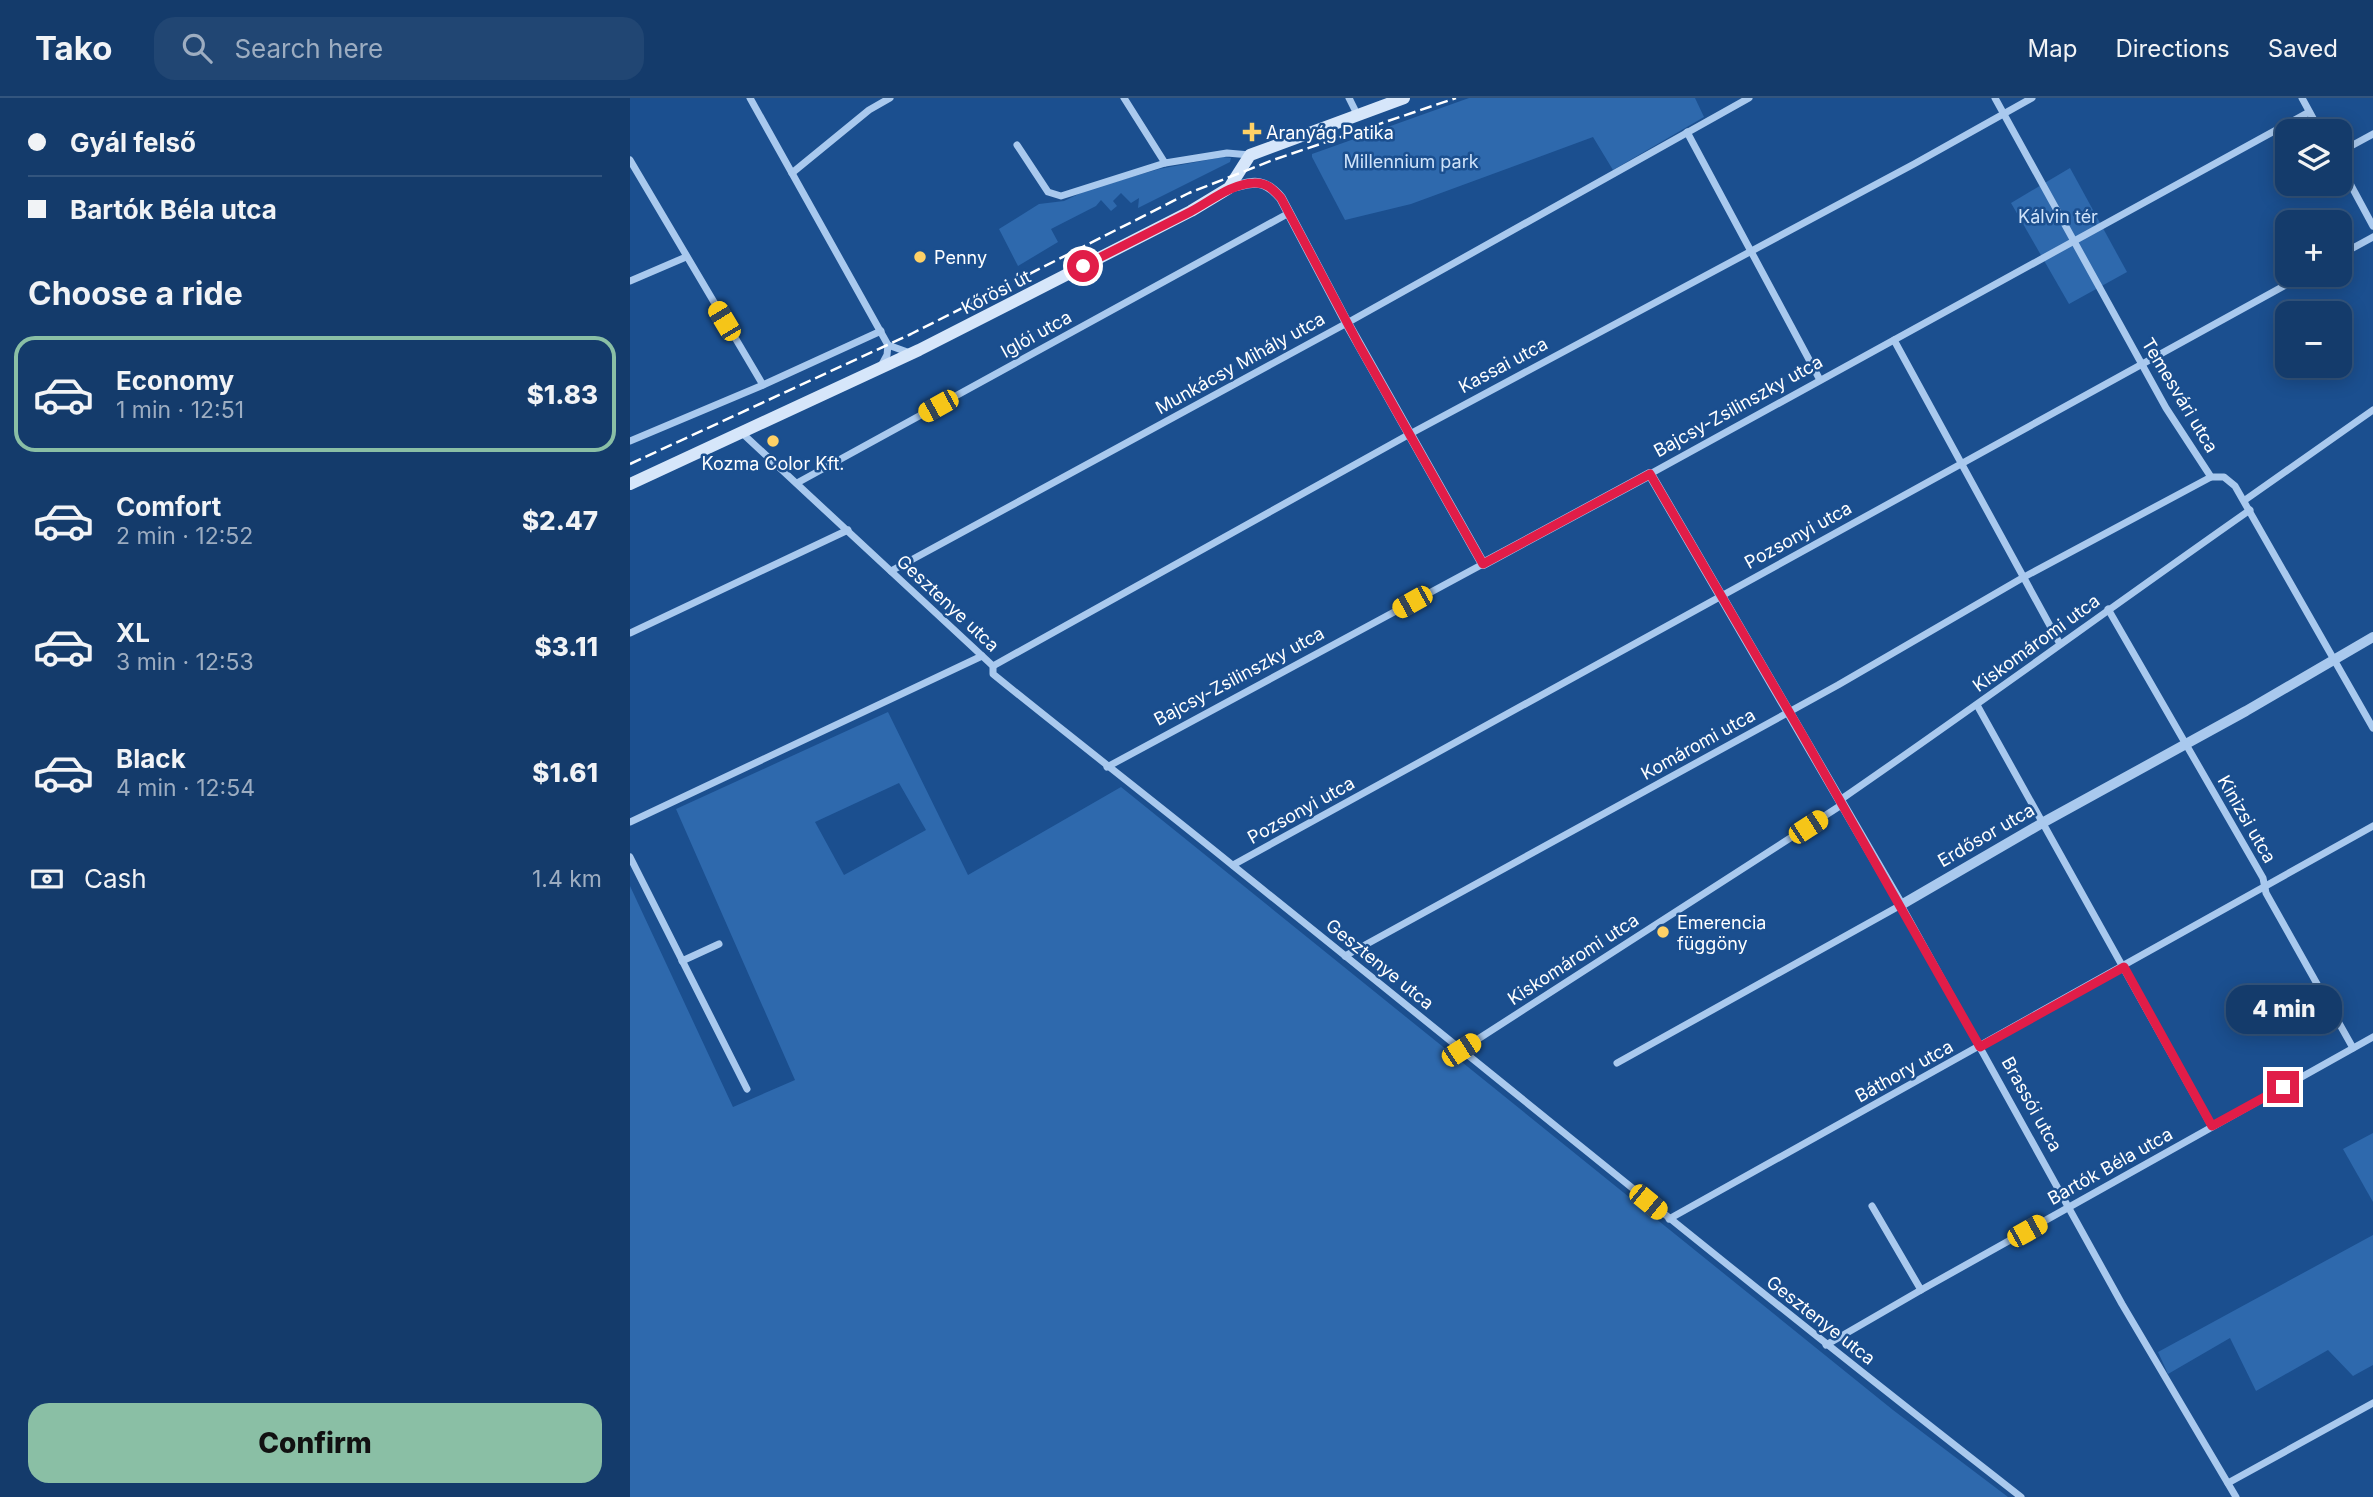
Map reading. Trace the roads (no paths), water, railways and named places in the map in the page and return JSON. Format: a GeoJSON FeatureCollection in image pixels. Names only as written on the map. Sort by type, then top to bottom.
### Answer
{"type":"FeatureCollection","features":[{"type":"Feature","properties":{"kind":"main road"},"geometry":{"type":"LineString","coordinates":[[1247,159],[1357,114],[1404,98]]}},
{"type":"Feature","properties":{"kind":"main road","name":"Kőrösi út"},"geometry":{"type":"LineString","coordinates":[[630,484],[911,354],[1191,211],[1229,188],[1247,159]]}},
{"type":"Feature","properties":{"kind":"street"},"geometry":{"type":"LineString","coordinates":[[750,98],[888,345],[887,355],[880,368]]}},
{"type":"Feature","properties":{"kind":"street"},"geometry":{"type":"LineString","coordinates":[[792,173],[869,110],[890,98]]}},
{"type":"Feature","properties":{"kind":"street"},"geometry":{"type":"LineString","coordinates":[[1124,98],[1165,163]]}},
{"type":"Feature","properties":{"kind":"street"},"geometry":{"type":"LineString","coordinates":[[1349,98],[1357,114]]}},
{"type":"Feature","properties":{"kind":"street","name":"Munkácsy Mihály utca"},"geometry":{"type":"LineString","coordinates":[[891,572],[1347,323],[1749,98]]}},
{"type":"Feature","properties":{"kind":"street","name":"Temesvári utca"},"geometry":{"type":"LineString","coordinates":[[1995,98],[2166,408],[2211,477],[2224,477],[2245,500],[2373,728]]}},
{"type":"Feature","properties":{"kind":"street","name":"Kassai utca"},"geometry":{"type":"LineString","coordinates":[[992,666],[1191,558],[1408,435],[2032,98]]}},
{"type":"Feature","properties":{"kind":"street"},"geometry":{"type":"LineString","coordinates":[[2302,98],[2313,119]]}},
{"type":"Feature","properties":{"kind":"street","name":"Bajcsy-Zsilinszky utca"},"geometry":{"type":"LineString","coordinates":[[1107,767],[1650,474],[2309,112]]}},
{"type":"Feature","properties":{"kind":"street"},"geometry":{"type":"LineString","coordinates":[[1687,132],[1820,380]]}},
{"type":"Feature","properties":{"kind":"street"},"geometry":{"type":"LineString","coordinates":[[2352,145],[2373,134]]}},
{"type":"Feature","properties":{"kind":"street"},"geometry":{"type":"LineString","coordinates":[[1017,145],[1048,191],[1061,196],[1165,163],[1227,153],[1247,159],[1254,178],[1273,188],[1281,198],[1408,435],[1483,564]]}},
{"type":"Feature","properties":{"kind":"street"},"geometry":{"type":"LineString","coordinates":[[630,160],[633,173],[762,385]]}},
{"type":"Feature","properties":{"kind":"street"},"geometry":{"type":"LineString","coordinates":[[1229,188],[1263,183]]}},
{"type":"Feature","properties":{"kind":"street"},"geometry":{"type":"LineString","coordinates":[[2352,187],[2373,226]]}},
{"type":"Feature","properties":{"kind":"street","name":"Iglói utca"},"geometry":{"type":"LineString","coordinates":[[797,483],[1289,213]]}},
{"type":"Feature","properties":{"kind":"street"},"geometry":{"type":"LineString","coordinates":[[2352,248],[2373,237]]}},
{"type":"Feature","properties":{"kind":"street"},"geometry":{"type":"LineString","coordinates":[[630,281],[686,257]]}},
{"type":"Feature","properties":{"kind":"street","name":"Pozsonyi utca"},"geometry":{"type":"LineString","coordinates":[[1233,865],[2282,287]]}},
{"type":"Feature","properties":{"kind":"street"},"geometry":{"type":"LineString","coordinates":[[630,441],[881,331]]}},
{"type":"Feature","properties":{"kind":"street"},"geometry":{"type":"LineString","coordinates":[[1894,340],[2060,644]]}},
{"type":"Feature","properties":{"kind":"street"},"geometry":{"type":"LineString","coordinates":[[888,345],[911,354]]}},
{"type":"Feature","properties":{"kind":"street"},"geometry":{"type":"LineString","coordinates":[[2245,500],[2373,410]]}},
{"type":"Feature","properties":{"kind":"street","name":"Gesztenye utca"},"geometry":{"type":"LineString","coordinates":[[742,433],[982,656],[992,666],[993,674],[1826,1345],[2021,1497]]}},
{"type":"Feature","properties":{"kind":"street","name":"Brassói utca"},"geometry":{"type":"LineString","coordinates":[[1650,474],[1901,905],[2122,1304],[2235,1497]]}},
{"type":"Feature","properties":{"kind":"street","name":"Komáromi utca"},"geometry":{"type":"LineString","coordinates":[[1345,956],[1790,712],[2024,577],[2211,477]]}},
{"type":"Feature","properties":{"kind":"street","name":"Kiskomáromi utca"},"geometry":{"type":"LineString","coordinates":[[1461,1050],[1841,802],[2250,510]]}},
{"type":"Feature","properties":{"kind":"street"},"geometry":{"type":"LineString","coordinates":[[831,538],[837,520]]}},
{"type":"Feature","properties":{"kind":"street"},"geometry":{"type":"LineString","coordinates":[[630,633],[848,530]]}},
{"type":"Feature","properties":{"kind":"street","name":"Kinizsi utca"},"geometry":{"type":"LineString","coordinates":[[2108,609],[2263,878],[2265,888],[2353,1048]]}},
{"type":"Feature","properties":{"kind":"street","name":"Erdősor utca"},"geometry":{"type":"LineString","coordinates":[[1617,1063],[2373,637]]}},
{"type":"Feature","properties":{"kind":"street"},"geometry":{"type":"LineString","coordinates":[[631,820],[982,656]]}},
{"type":"Feature","properties":{"kind":"street"},"geometry":{"type":"LineString","coordinates":[[1977,705],[2212,1126]]}},
{"type":"Feature","properties":{"kind":"street","name":"Báthory utca"},"geometry":{"type":"LineString","coordinates":[[1669,1219],[2373,826]]}},
{"type":"Feature","properties":{"kind":"street"},"geometry":{"type":"LineString","coordinates":[[630,857],[747,1089]]}},
{"type":"Feature","properties":{"kind":"street"},"geometry":{"type":"LineString","coordinates":[[682,961],[719,944]]}},
{"type":"Feature","properties":{"kind":"street","name":"Bartók Béla utca"},"geometry":{"type":"LineString","coordinates":[[1826,1345],[2373,1037]]}},
{"type":"Feature","properties":{"kind":"street"},"geometry":{"type":"LineString","coordinates":[[1872,1206],[1921,1290]]}},
{"type":"Feature","properties":{"kind":"street"},"geometry":{"type":"LineString","coordinates":[[2228,1483],[2373,1403]]}},
{"type":"Feature","properties":{"kind":"railway"},"geometry":{"type":"LineString","coordinates":[[630,464],[911,334],[1189,193],[1273,160],[1456,98]]}},
{"type":"Feature","properties":{"kind":"place","name":"Aranyág Patika"},"geometry":{"type":"Point","coordinates":[1252,132]}},
{"type":"Feature","properties":{"kind":"place","name":"Penny"},"geometry":{"type":"Point","coordinates":[920,257]}},
{"type":"Feature","properties":{"kind":"place","name":"Kozma Color Kft."},"geometry":{"type":"Point","coordinates":[773,441]}},
{"type":"Feature","properties":{"kind":"place","name":"Emerencia függöny"},"geometry":{"type":"Point","coordinates":[1663,932]}},
{"type":"Feature","properties":{"kind":"park label","name":"Millennium park"},"geometry":{"type":"Point","coordinates":[1411,161]}},
{"type":"Feature","properties":{"kind":"park label","name":"Kálvin tér"},"geometry":{"type":"Point","coordinates":[2058,216]}}]}
